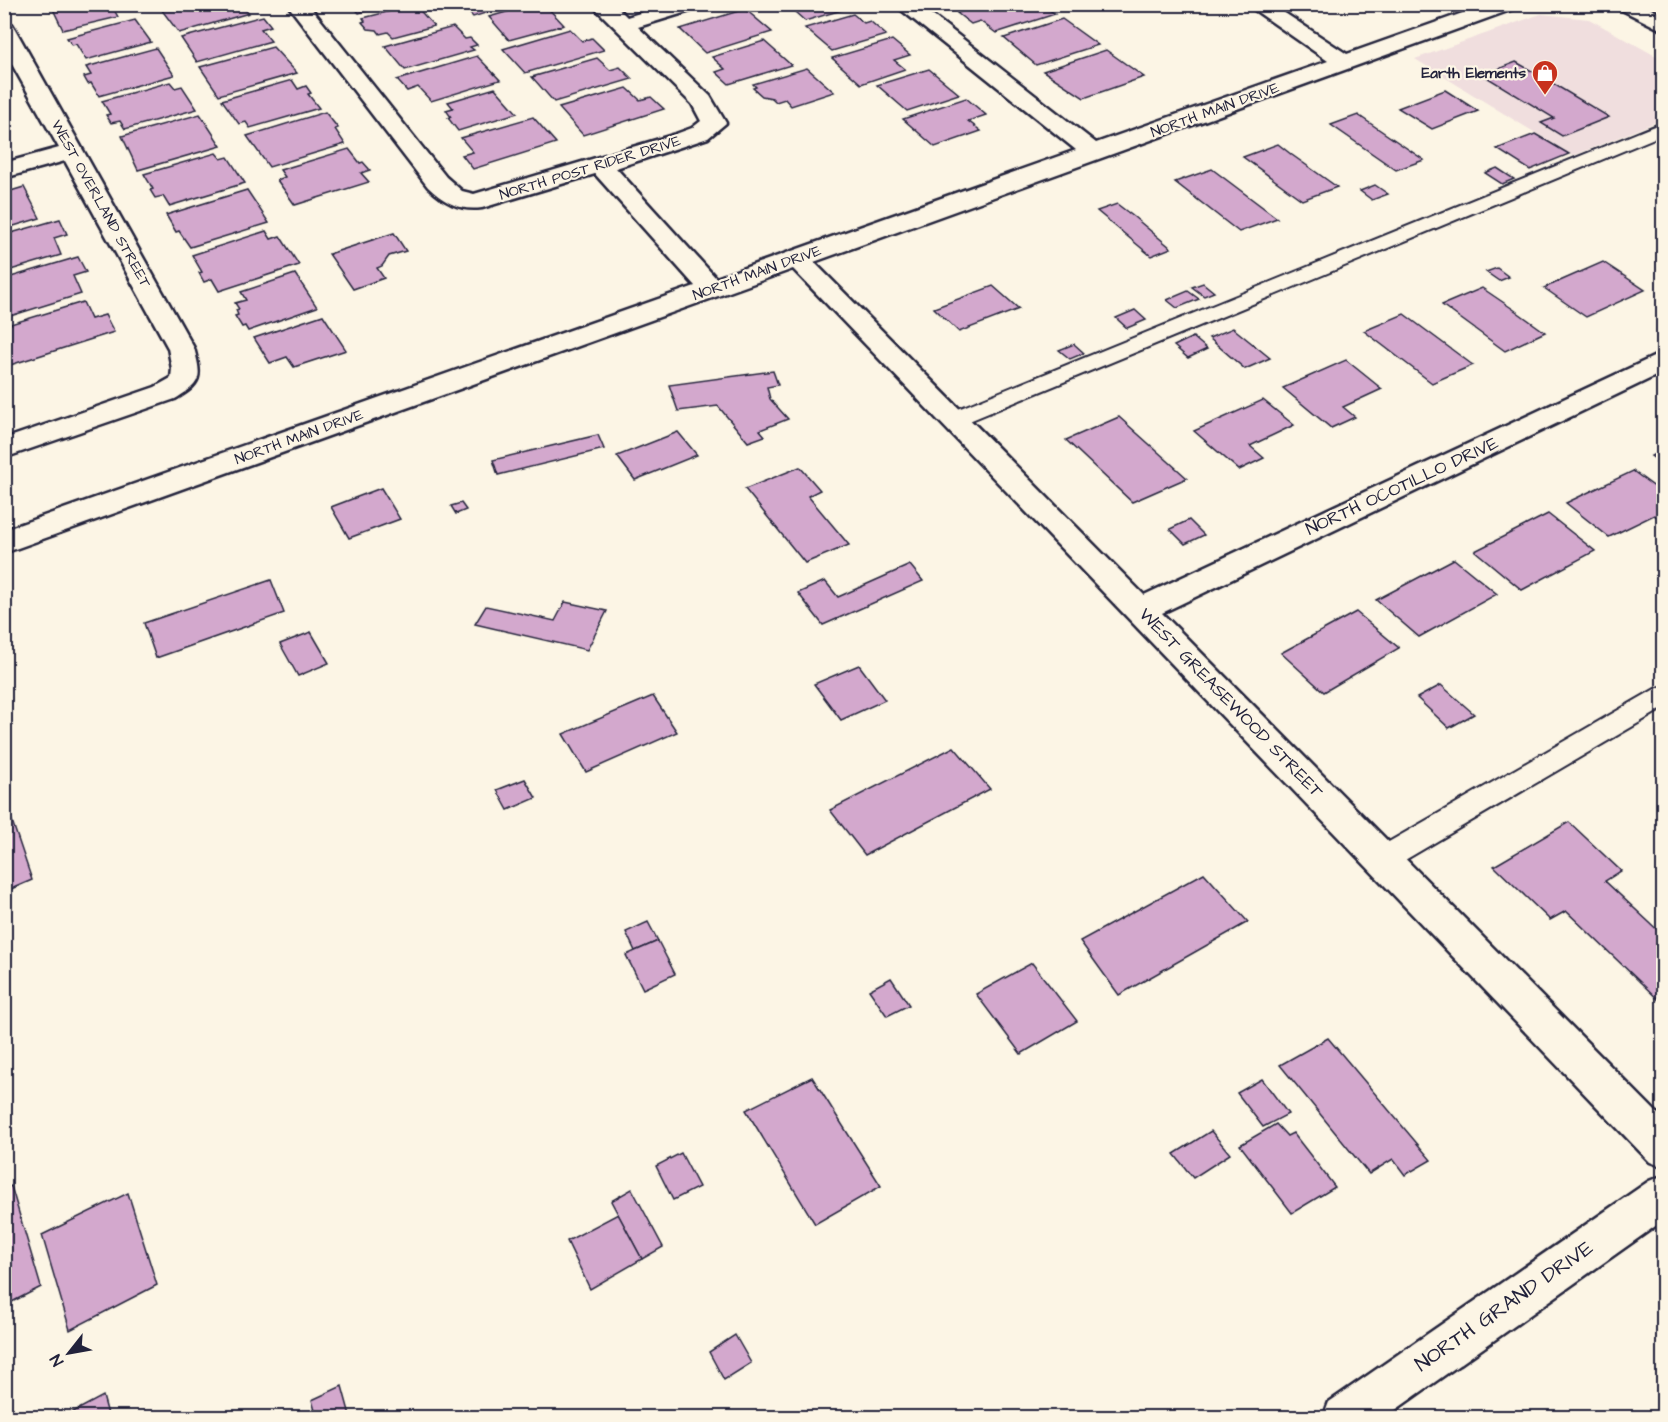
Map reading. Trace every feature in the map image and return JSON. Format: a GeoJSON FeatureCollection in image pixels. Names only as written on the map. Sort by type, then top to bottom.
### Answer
{"type":"FeatureCollection","features":[{"type":"Feature","properties":{"kind":"street","name":"NORTH POST RIDER DRIVE"},"geometry":{"type":"LineString","coordinates":[[297,4],[437,182],[449,194],[463,202],[502,195],[681,140],[700,133],[714,123],[702,101],[622,25]]}},
{"type":"Feature","properties":{"kind":"street"},"geometry":{"type":"LineString","coordinates":[[601,4],[622,25],[693,4]]}},
{"type":"Feature","properties":{"kind":"street"},"geometry":{"type":"LineString","coordinates":[[904,4],[1094,153]]}},
{"type":"Feature","properties":{"kind":"street"},"geometry":{"type":"LineString","coordinates":[[1256,4],[1346,63]]}},
{"type":"Feature","properties":{"kind":"street","name":"NORTH MAIN DRIVE"},"geometry":{"type":"LineString","coordinates":[[4,542],[1509,4]]}},
{"type":"Feature","properties":{"kind":"street"},"geometry":{"type":"LineString","coordinates":[[1625,4],[1664,25]]}},
{"type":"Feature","properties":{"kind":"street","name":"WEST OVERLAND STREET"},"geometry":{"type":"LineString","coordinates":[[4,29],[181,348],[186,369],[184,382],[148,400],[4,449]]}},
{"type":"Feature","properties":{"kind":"street"},"geometry":{"type":"LineString","coordinates":[[4,171],[72,152]]}},
{"type":"Feature","properties":{"kind":"street"},"geometry":{"type":"LineString","coordinates":[[600,165],[712,289]]}},
{"type":"Feature","properties":{"kind":"street","name":"WEST GREASEWOOD STREET"},"geometry":{"type":"LineString","coordinates":[[797,259],[1664,1148]]}},
{"type":"Feature","properties":{"kind":"street","name":"NORTH OCOTILLO DRIVE"},"geometry":{"type":"LineString","coordinates":[[1141,610],[1664,362]]}},
{"type":"Feature","properties":{"kind":"street","name":"NORTH GRAND DRIVE"},"geometry":{"type":"LineString","coordinates":[[1345,1418],[1664,1195]]}},
{"type":"Feature","properties":{"kind":"lane"},"geometry":{"type":"LineString","coordinates":[[954,419],[1664,128]]}},
{"type":"Feature","properties":{"kind":"lane"},"geometry":{"type":"LineString","coordinates":[[1383,859],[1664,696]]}},
{"type":"Feature","properties":{"kind":"shaded area"},"geometry":{"type":"Polygon","coordinates":[[[1541,14],[1589,19],[1663,60],[1663,119],[1573,156],[1415,59],[1541,14]]]}},
{"type":"Feature","properties":{"kind":"building"},"geometry":{"type":"Polygon","coordinates":[[[64,4],[111,4],[118,17],[63,30],[52,7],[64,4]]]}},
{"type":"Feature","properties":{"kind":"building"},"geometry":{"type":"Polygon","coordinates":[[[178,4],[241,4],[249,13],[179,33],[161,9],[178,4]]]}},
{"type":"Feature","properties":{"kind":"building"},"geometry":{"type":"Polygon","coordinates":[[[351,4],[391,4],[359,13],[351,4]]]}},
{"type":"Feature","properties":{"kind":"building"},"geometry":{"type":"Polygon","coordinates":[[[461,4],[514,4],[473,17],[461,4]]]}},
{"type":"Feature","properties":{"kind":"building"},"geometry":{"type":"Polygon","coordinates":[[[534,4],[544,4],[564,25],[509,40],[489,17],[534,4]]]}},
{"type":"Feature","properties":{"kind":"building"},"geometry":{"type":"Polygon","coordinates":[[[786,4],[849,4],[852,7],[805,21],[786,4]]]}},
{"type":"Feature","properties":{"kind":"building"},"geometry":{"type":"Polygon","coordinates":[[[985,4],[1041,4],[1055,14],[996,33],[980,21],[971,24],[957,13],[985,4]]]}},
{"type":"Feature","properties":{"kind":"building"},"geometry":{"type":"Polygon","coordinates":[[[415,5],[434,26],[393,37],[388,32],[380,34],[377,30],[368,29],[362,22],[365,21],[363,18],[415,5]]]}},
{"type":"Feature","properties":{"kind":"building"},"geometry":{"type":"Polygon","coordinates":[[[745,9],[772,32],[705,53],[680,29],[745,9]]]}},
{"type":"Feature","properties":{"kind":"building"},"geometry":{"type":"Polygon","coordinates":[[[853,14],[864,23],[870,21],[886,35],[832,51],[805,28],[853,14]]]}},
{"type":"Feature","properties":{"kind":"building"},"geometry":{"type":"Polygon","coordinates":[[[263,16],[271,26],[261,29],[271,41],[197,62],[181,38],[263,16]]]}},
{"type":"Feature","properties":{"kind":"building"},"geometry":{"type":"Polygon","coordinates":[[[1062,19],[1098,45],[1036,65],[1004,38],[1062,19]]]}},
{"type":"Feature","properties":{"kind":"building"},"geometry":{"type":"Polygon","coordinates":[[[135,20],[151,42],[86,60],[76,44],[72,45],[67,38],[135,20]]]}},
{"type":"Feature","properties":{"kind":"building"},"geometry":{"type":"Polygon","coordinates":[[[453,27],[465,39],[470,38],[477,45],[470,47],[474,50],[405,70],[385,46],[453,27]]]}},
{"type":"Feature","properties":{"kind":"building"},"geometry":{"type":"Polygon","coordinates":[[[570,29],[582,41],[592,38],[604,50],[525,73],[503,49],[570,29]]]}},
{"type":"Feature","properties":{"kind":"building"},"geometry":{"type":"Polygon","coordinates":[[[892,40],[910,55],[894,60],[905,69],[861,84],[832,58],[892,40]]]}},
{"type":"Feature","properties":{"kind":"building"},"geometry":{"type":"Polygon","coordinates":[[[764,41],[791,65],[729,84],[716,72],[725,69],[712,57],[764,41]]]}},
{"type":"Feature","properties":{"kind":"building"},"geometry":{"type":"Polygon","coordinates":[[[273,47],[297,73],[219,95],[200,67],[273,47]]]}},
{"type":"Feature","properties":{"kind":"building"},"geometry":{"type":"Polygon","coordinates":[[[156,48],[174,75],[99,96],[84,77],[91,75],[86,67],[156,48]]]}},
{"type":"Feature","properties":{"kind":"building"},"geometry":{"type":"Polygon","coordinates":[[[1106,50],[1144,77],[1084,98],[1043,71],[1106,50]]]}},
{"type":"Feature","properties":{"kind":"building"},"geometry":{"type":"Polygon","coordinates":[[[477,56],[500,80],[431,101],[418,87],[407,91],[397,80],[477,56]]]}},
{"type":"Feature","properties":{"kind":"building"},"geometry":{"type":"Polygon","coordinates":[[[597,58],[610,70],[620,67],[632,79],[554,102],[532,77],[597,58]]]}},
{"type":"Feature","properties":{"kind":"building","name":"Earth Elements"},"geometry":{"type":"Polygon","coordinates":[[[1516,62],[1609,117],[1562,136],[1541,123],[1554,118],[1483,75],[1516,62]]]}},
{"type":"Feature","properties":{"kind":"building"},"geometry":{"type":"Polygon","coordinates":[[[807,68],[834,92],[791,106],[785,99],[776,102],[772,98],[762,96],[753,88],[756,87],[753,84],[807,68]]]}},
{"type":"Feature","properties":{"kind":"building"},"geometry":{"type":"Polygon","coordinates":[[[929,69],[959,94],[907,111],[877,85],[929,69]]]}},
{"type":"Feature","properties":{"kind":"building"},"geometry":{"type":"Polygon","coordinates":[[[292,80],[298,89],[306,86],[311,93],[308,94],[319,108],[250,128],[246,122],[239,124],[222,100],[292,80]]]}},
{"type":"Feature","properties":{"kind":"building"},"geometry":{"type":"Polygon","coordinates":[[[170,82],[175,88],[182,86],[197,109],[125,129],[120,121],[111,123],[106,115],[110,114],[102,101],[170,82]]]}},
{"type":"Feature","properties":{"kind":"building"},"geometry":{"type":"Polygon","coordinates":[[[495,88],[517,113],[458,131],[448,118],[451,117],[446,110],[453,108],[448,102],[495,88]]]}},
{"type":"Feature","properties":{"kind":"building"},"geometry":{"type":"Polygon","coordinates":[[[627,88],[640,100],[651,97],[664,109],[583,135],[559,108],[627,88]]]}},
{"type":"Feature","properties":{"kind":"building"},"geometry":{"type":"Polygon","coordinates":[[[1445,90],[1478,111],[1432,129],[1398,108],[1445,90]]]}},
{"type":"Feature","properties":{"kind":"building"},"geometry":{"type":"Polygon","coordinates":[[[966,98],[986,115],[968,121],[981,131],[935,147],[903,119],[966,98]]]}},
{"type":"Feature","properties":{"kind":"building"},"geometry":{"type":"Polygon","coordinates":[[[325,112],[338,128],[335,129],[345,144],[269,167],[247,136],[325,112]]]}},
{"type":"Feature","properties":{"kind":"building"},"geometry":{"type":"Polygon","coordinates":[[[200,114],[221,146],[138,170],[122,136],[200,114]]]}},
{"type":"Feature","properties":{"kind":"building"},"geometry":{"type":"Polygon","coordinates":[[[1358,115],[1424,160],[1396,170],[1331,125],[1358,115]]]}},
{"type":"Feature","properties":{"kind":"building"},"geometry":{"type":"Polygon","coordinates":[[[533,117],[556,143],[473,169],[462,155],[473,152],[461,138],[533,117]]]}},
{"type":"Feature","properties":{"kind":"building"},"geometry":{"type":"Polygon","coordinates":[[[1535,134],[1569,154],[1530,170],[1497,149],[1535,134]]]}},
{"type":"Feature","properties":{"kind":"building"},"geometry":{"type":"Polygon","coordinates":[[[1278,144],[1337,187],[1302,200],[1243,157],[1278,144]]]}},
{"type":"Feature","properties":{"kind":"building"},"geometry":{"type":"Polygon","coordinates":[[[349,149],[360,163],[363,162],[370,170],[361,173],[369,182],[295,205],[277,180],[285,177],[280,170],[349,149]]]}},
{"type":"Feature","properties":{"kind":"building"},"geometry":{"type":"Polygon","coordinates":[[[216,153],[221,159],[228,157],[245,183],[169,206],[163,196],[155,198],[150,190],[153,189],[144,174],[216,153]]]}},
{"type":"Feature","properties":{"kind":"building"},"geometry":{"type":"Polygon","coordinates":[[[1497,168],[1514,179],[1502,184],[1485,173],[1497,168]]]}},
{"type":"Feature","properties":{"kind":"building"},"geometry":{"type":"Polygon","coordinates":[[[1212,169],[1277,218],[1239,232],[1175,182],[1212,169]]]}},
{"type":"Feature","properties":{"kind":"building"},"geometry":{"type":"Polygon","coordinates":[[[1375,185],[1388,194],[1372,200],[1360,191],[1375,185]]]}},
{"type":"Feature","properties":{"kind":"building"},"geometry":{"type":"Polygon","coordinates":[[[24,187],[40,218],[4,229],[4,193],[24,187]]]}},
{"type":"Feature","properties":{"kind":"building"},"geometry":{"type":"Polygon","coordinates":[[[247,190],[269,223],[190,247],[179,231],[176,232],[166,215],[247,190]]]}},
{"type":"Feature","properties":{"kind":"building"},"geometry":{"type":"Polygon","coordinates":[[[1117,204],[1171,248],[1151,256],[1097,211],[1117,204]]]}},
{"type":"Feature","properties":{"kind":"building"},"geometry":{"type":"Polygon","coordinates":[[[60,219],[67,234],[54,238],[61,255],[4,272],[4,235],[60,219]]]}},
{"type":"Feature","properties":{"kind":"building"},"geometry":{"type":"Polygon","coordinates":[[[266,231],[271,239],[280,236],[299,265],[219,291],[212,279],[204,282],[199,273],[202,272],[192,255],[266,231]]]}},
{"type":"Feature","properties":{"kind":"building"},"geometry":{"type":"Polygon","coordinates":[[[394,233],[406,251],[389,256],[382,266],[377,268],[384,278],[353,289],[329,254],[394,233]]]}},
{"type":"Feature","properties":{"kind":"building"},"geometry":{"type":"Polygon","coordinates":[[[78,257],[86,272],[73,276],[81,294],[4,318],[4,279],[78,257]]]}},
{"type":"Feature","properties":{"kind":"building"},"geometry":{"type":"Polygon","coordinates":[[[1603,262],[1645,290],[1586,317],[1544,288],[1603,262]]]}},
{"type":"Feature","properties":{"kind":"building"},"geometry":{"type":"Polygon","coordinates":[[[1497,268],[1509,277],[1499,281],[1486,272],[1497,268]]]}},
{"type":"Feature","properties":{"kind":"building"},"geometry":{"type":"Polygon","coordinates":[[[295,274],[317,307],[248,331],[245,326],[242,327],[235,316],[238,315],[236,310],[239,309],[235,303],[246,300],[241,292],[295,274]]]}},
{"type":"Feature","properties":{"kind":"building"},"geometry":{"type":"Polygon","coordinates":[[[1203,283],[1214,292],[1204,296],[1192,287],[1203,283]]]}},
{"type":"Feature","properties":{"kind":"building"},"geometry":{"type":"Polygon","coordinates":[[[993,286],[1019,309],[959,332],[934,308],[993,286]]]}},
{"type":"Feature","properties":{"kind":"building"},"geometry":{"type":"Polygon","coordinates":[[[1482,288],[1545,332],[1505,351],[1442,305],[1482,288]]]}},
{"type":"Feature","properties":{"kind":"building"},"geometry":{"type":"Polygon","coordinates":[[[1188,291],[1199,299],[1177,308],[1167,300],[1188,291]]]}},
{"type":"Feature","properties":{"kind":"building"},"geometry":{"type":"Polygon","coordinates":[[[83,302],[91,319],[105,315],[114,332],[10,365],[4,350],[4,326],[83,302]]]}},
{"type":"Feature","properties":{"kind":"building"},"geometry":{"type":"Polygon","coordinates":[[[1135,310],[1146,320],[1127,328],[1116,318],[1135,310]]]}},
{"type":"Feature","properties":{"kind":"building"},"geometry":{"type":"Polygon","coordinates":[[[1404,314],[1473,365],[1432,383],[1364,331],[1404,314]]]}},
{"type":"Feature","properties":{"kind":"building"},"geometry":{"type":"Polygon","coordinates":[[[323,315],[346,350],[294,367],[287,357],[270,363],[254,338],[323,315]]]}},
{"type":"Feature","properties":{"kind":"building"},"geometry":{"type":"Polygon","coordinates":[[[1233,328],[1270,358],[1245,369],[1209,338],[1233,328]]]}},
{"type":"Feature","properties":{"kind":"building"},"geometry":{"type":"Polygon","coordinates":[[[1193,337],[1207,349],[1188,358],[1174,346],[1193,337]]]}},
{"type":"Feature","properties":{"kind":"building"},"geometry":{"type":"Polygon","coordinates":[[[1074,344],[1084,353],[1070,359],[1059,350],[1074,344]]]}},
{"type":"Feature","properties":{"kind":"building"},"geometry":{"type":"Polygon","coordinates":[[[1346,360],[1382,389],[1343,407],[1355,417],[1331,428],[1283,388],[1346,360]]]}},
{"type":"Feature","properties":{"kind":"building"},"geometry":{"type":"Polygon","coordinates":[[[773,371],[778,385],[767,387],[770,399],[788,419],[760,430],[765,436],[748,442],[718,406],[678,411],[669,385],[773,371]]]}},
{"type":"Feature","properties":{"kind":"building"},"geometry":{"type":"Polygon","coordinates":[[[1263,400],[1294,425],[1250,446],[1264,458],[1239,470],[1194,431],[1263,400]]]}},
{"type":"Feature","properties":{"kind":"building"},"geometry":{"type":"Polygon","coordinates":[[[1119,417],[1187,478],[1132,502],[1066,440],[1119,417]]]}},
{"type":"Feature","properties":{"kind":"building"},"geometry":{"type":"Polygon","coordinates":[[[678,432],[697,455],[635,480],[617,456],[678,432]]]}},
{"type":"Feature","properties":{"kind":"building"},"geometry":{"type":"Polygon","coordinates":[[[598,435],[604,449],[498,475],[493,460],[598,435]]]}},
{"type":"Feature","properties":{"kind":"building"},"geometry":{"type":"Polygon","coordinates":[[[1664,449],[1664,465],[1651,456],[1664,449]]]}},
{"type":"Feature","properties":{"kind":"building"},"geometry":{"type":"Polygon","coordinates":[[[800,467],[820,490],[808,496],[849,545],[805,563],[745,489],[800,467]]]}},
{"type":"Feature","properties":{"kind":"building"},"geometry":{"type":"Polygon","coordinates":[[[1633,471],[1664,494],[1664,521],[1654,515],[1609,537],[1566,503],[1633,471]]]}},
{"type":"Feature","properties":{"kind":"building"},"geometry":{"type":"Polygon","coordinates":[[[381,488],[400,519],[349,538],[331,507],[381,488]]]}},
{"type":"Feature","properties":{"kind":"building"},"geometry":{"type":"Polygon","coordinates":[[[461,503],[466,510],[456,514],[451,506],[461,503]]]}},
{"type":"Feature","properties":{"kind":"building"},"geometry":{"type":"Polygon","coordinates":[[[1548,514],[1595,551],[1522,590],[1475,551],[1548,514]]]}},
{"type":"Feature","properties":{"kind":"building"},"geometry":{"type":"Polygon","coordinates":[[[1189,520],[1204,535],[1185,544],[1170,529],[1189,520]]]}},
{"type":"Feature","properties":{"kind":"building"},"geometry":{"type":"Polygon","coordinates":[[[1454,559],[1497,594],[1419,637],[1376,600],[1454,559]]]}},
{"type":"Feature","properties":{"kind":"building"},"geometry":{"type":"Polygon","coordinates":[[[910,565],[923,581],[823,625],[798,593],[825,581],[838,597],[910,565]]]}},
{"type":"Feature","properties":{"kind":"building"},"geometry":{"type":"Polygon","coordinates":[[[271,580],[284,613],[156,658],[144,623],[271,580]]]}},
{"type":"Feature","properties":{"kind":"building"},"geometry":{"type":"Polygon","coordinates":[[[565,602],[607,611],[587,650],[475,624],[486,606],[555,621],[565,602]]]}},
{"type":"Feature","properties":{"kind":"building"},"geometry":{"type":"Polygon","coordinates":[[[1356,612],[1399,648],[1324,692],[1281,653],[1356,612]]]}},
{"type":"Feature","properties":{"kind":"building"},"geometry":{"type":"Polygon","coordinates":[[[311,632],[329,663],[298,676],[280,644],[311,632]]]}},
{"type":"Feature","properties":{"kind":"building"},"geometry":{"type":"Polygon","coordinates":[[[859,665],[885,700],[841,720],[814,684],[859,665]]]}},
{"type":"Feature","properties":{"kind":"building"},"geometry":{"type":"Polygon","coordinates":[[[1441,685],[1474,714],[1449,728],[1417,698],[1441,685]]]}},
{"type":"Feature","properties":{"kind":"building"},"geometry":{"type":"Polygon","coordinates":[[[653,696],[677,732],[586,772],[563,734],[653,696]]]}},
{"type":"Feature","properties":{"kind":"building"},"geometry":{"type":"Polygon","coordinates":[[[954,747],[990,789],[865,855],[830,810],[954,747]]]}},
{"type":"Feature","properties":{"kind":"building"},"geometry":{"type":"Polygon","coordinates":[[[525,779],[536,798],[508,810],[497,790],[525,779]]]}},
{"type":"Feature","properties":{"kind":"building"},"geometry":{"type":"Polygon","coordinates":[[[9,812],[32,880],[4,892],[4,814],[9,812]]]}},
{"type":"Feature","properties":{"kind":"building"},"geometry":{"type":"Polygon","coordinates":[[[1569,822],[1621,871],[1605,881],[1664,936],[1664,1005],[1566,911],[1550,920],[1494,866],[1569,822]]]}},
{"type":"Feature","properties":{"kind":"building"},"geometry":{"type":"Polygon","coordinates":[[[1204,873],[1248,922],[1119,995],[1080,941],[1204,873]]]}},
{"type":"Feature","properties":{"kind":"building"},"geometry":{"type":"Polygon","coordinates":[[[648,922],[658,941],[635,951],[626,932],[648,922]]]}},
{"type":"Feature","properties":{"kind":"building"},"geometry":{"type":"Polygon","coordinates":[[[658,941],[675,974],[643,989],[626,955],[658,941]]]}},
{"type":"Feature","properties":{"kind":"building"},"geometry":{"type":"Polygon","coordinates":[[[1032,963],[1077,1021],[1021,1054],[976,994],[1032,963]]]}},
{"type":"Feature","properties":{"kind":"building"},"geometry":{"type":"Polygon","coordinates":[[[891,978],[909,1005],[887,1016],[869,990],[891,978]]]}},
{"type":"Feature","properties":{"kind":"building"},"geometry":{"type":"Polygon","coordinates":[[[1328,1038],[1431,1160],[1405,1175],[1393,1159],[1369,1174],[1280,1065],[1328,1038]]]}},
{"type":"Feature","properties":{"kind":"building"},"geometry":{"type":"Polygon","coordinates":[[[812,1077],[881,1186],[815,1224],[746,1110],[812,1077]]]}},
{"type":"Feature","properties":{"kind":"building"},"geometry":{"type":"Polygon","coordinates":[[[1262,1079],[1288,1114],[1263,1127],[1237,1093],[1262,1079]]]}},
{"type":"Feature","properties":{"kind":"building"},"geometry":{"type":"Polygon","coordinates":[[[1276,1124],[1287,1136],[1293,1133],[1335,1187],[1292,1213],[1240,1145],[1276,1124]]]}},
{"type":"Feature","properties":{"kind":"building"},"geometry":{"type":"Polygon","coordinates":[[[1211,1131],[1230,1154],[1193,1178],[1174,1154],[1211,1131]]]}},
{"type":"Feature","properties":{"kind":"building"},"geometry":{"type":"Polygon","coordinates":[[[681,1153],[699,1187],[673,1200],[656,1166],[681,1153]]]}},
{"type":"Feature","properties":{"kind":"building"},"geometry":{"type":"Polygon","coordinates":[[[11,1186],[41,1287],[4,1306],[4,1189],[11,1186]]]}},
{"type":"Feature","properties":{"kind":"building"},"geometry":{"type":"Polygon","coordinates":[[[632,1189],[663,1247],[642,1259],[611,1201],[632,1189]]]}},
{"type":"Feature","properties":{"kind":"building"},"geometry":{"type":"Polygon","coordinates":[[[128,1193],[157,1285],[70,1330],[42,1235],[128,1193]]]}},
{"type":"Feature","properties":{"kind":"building"},"geometry":{"type":"Polygon","coordinates":[[[618,1214],[642,1259],[590,1289],[567,1241],[618,1214]]]}},
{"type":"Feature","properties":{"kind":"building"},"geometry":{"type":"Polygon","coordinates":[[[735,1335],[751,1363],[724,1380],[709,1352],[735,1335]]]}},
{"type":"Feature","properties":{"kind":"building"},"geometry":{"type":"Polygon","coordinates":[[[342,1386],[350,1415],[344,1418],[317,1418],[312,1400],[342,1386]]]}},
{"type":"Feature","properties":{"kind":"building"},"geometry":{"type":"Polygon","coordinates":[[[103,1396],[109,1418],[62,1418],[103,1396]]]}},
{"type":"Feature","properties":{"kind":"place","name":"Earth Elements"},"geometry":{"type":"Point","coordinates":[1545,96]}}]}
